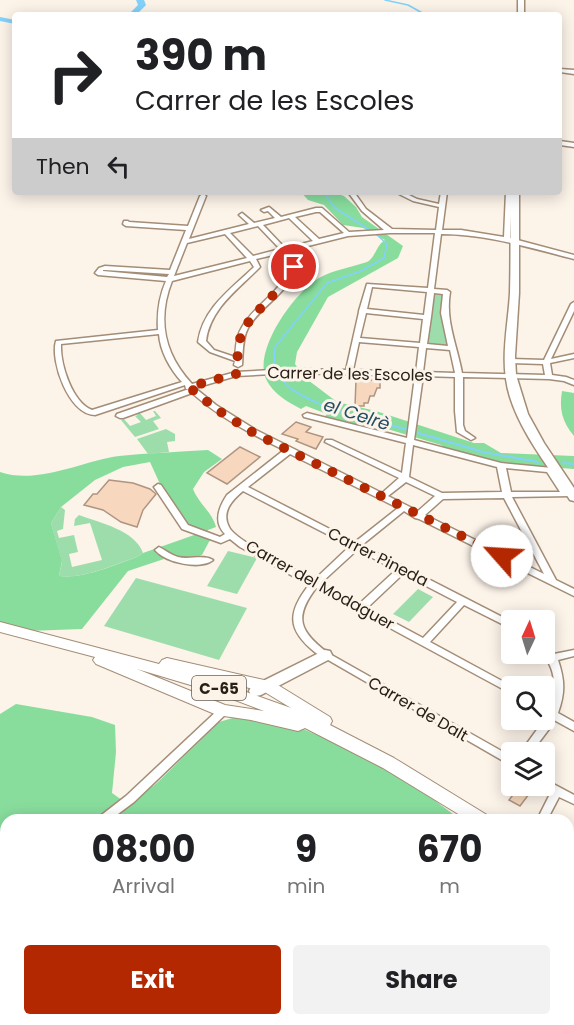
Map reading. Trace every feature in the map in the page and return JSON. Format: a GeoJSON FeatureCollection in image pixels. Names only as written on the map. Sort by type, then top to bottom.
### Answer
{"type":"FeatureCollection","features":[{"type":"Feature","properties":{"kind":"main road"},"geometry":{"type":"LineString","coordinates":[[515,195],[511,240],[512,376],[520,407],[571,495]]}},
{"type":"Feature","properties":{"kind":"main road"},"geometry":{"type":"LineString","coordinates":[[7,628],[25,637],[82,652],[228,707],[329,731]]}},
{"type":"Feature","properties":{"kind":"main road","name":"C-65"},"geometry":{"type":"LineString","coordinates":[[7,628],[106,654],[226,690],[329,731],[386,760],[472,814]]}},
{"type":"Feature","properties":{"kind":"main road"},"geometry":{"type":"LineString","coordinates":[[106,654],[123,655],[262,688],[374,747],[386,760]]}},
{"type":"Feature","properties":{"kind":"main road"},"geometry":{"type":"LineString","coordinates":[[262,688],[325,655]]}},
{"type":"Feature","properties":{"kind":"street"},"geometry":{"type":"LineString","coordinates":[[353,195],[364,210],[390,231]]}},
{"type":"Feature","properties":{"kind":"street"},"geometry":{"type":"LineString","coordinates":[[404,195],[415,200],[442,206]]}},
{"type":"Feature","properties":{"kind":"street"},"geometry":{"type":"LineString","coordinates":[[382,497],[405,478],[444,195]]}},
{"type":"Feature","properties":{"kind":"street"},"geometry":{"type":"LineString","coordinates":[[509,195],[511,240]]}},
{"type":"Feature","properties":{"kind":"street"},"geometry":{"type":"LineString","coordinates":[[203,196],[160,309],[160,332],[172,363],[189,386],[243,426],[288,451],[574,593]]}},
{"type":"Feature","properties":{"kind":"street"},"geometry":{"type":"LineString","coordinates":[[264,210],[269,209],[280,219]]}},
{"type":"Feature","properties":{"kind":"street"},"geometry":{"type":"LineString","coordinates":[[184,242],[316,210],[322,210],[348,234]]}},
{"type":"Feature","properties":{"kind":"street"},"geometry":{"type":"LineString","coordinates":[[236,374],[244,328],[287,281],[294,267],[293,260],[284,251],[256,224],[242,215]]}},
{"type":"Feature","properties":{"kind":"street"},"geometry":{"type":"LineString","coordinates":[[290,216],[318,242]]}},
{"type":"Feature","properties":{"kind":"street"},"geometry":{"type":"LineString","coordinates":[[126,222],[126,224],[190,228]]}},
{"type":"Feature","properties":{"kind":"street"},"geometry":{"type":"LineString","coordinates":[[193,274],[98,273],[105,267],[173,273],[193,274],[359,232],[440,231],[511,240],[574,257]]}},
{"type":"Feature","properties":{"kind":"street"},"geometry":{"type":"LineString","coordinates":[[226,232],[257,267],[213,312],[204,324],[202,334],[204,346],[238,360]]}},
{"type":"Feature","properties":{"kind":"street"},"geometry":{"type":"LineString","coordinates":[[349,373],[369,285],[447,292],[444,316],[459,375],[458,420],[461,432],[471,438]]}},
{"type":"Feature","properties":{"kind":"street"},"geometry":{"type":"LineString","coordinates":[[549,377],[546,362],[574,304]]}},
{"type":"Feature","properties":{"kind":"street"},"geometry":{"type":"LineString","coordinates":[[362,311],[428,317]]}},
{"type":"Feature","properties":{"kind":"street"},"geometry":{"type":"LineString","coordinates":[[160,332],[62,340],[57,345],[57,356],[70,389],[86,413],[98,413],[189,386]]}},
{"type":"Feature","properties":{"kind":"street"},"geometry":{"type":"LineString","coordinates":[[357,340],[452,348]]}},
{"type":"Feature","properties":{"kind":"street"},"geometry":{"type":"LineString","coordinates":[[511,361],[546,362],[574,356]]}},
{"type":"Feature","properties":{"kind":"street","name":"Carrer de les Escoles"},"geometry":{"type":"LineString","coordinates":[[189,386],[236,374],[290,371],[549,377],[566,379],[574,383]]}},
{"type":"Feature","properties":{"kind":"street"},"geometry":{"type":"LineString","coordinates":[[120,416],[189,386]]}},
{"type":"Feature","properties":{"kind":"street"},"geometry":{"type":"LineString","coordinates":[[308,415],[411,444],[501,465],[549,470],[571,495]]}},
{"type":"Feature","properties":{"kind":"street"},"geometry":{"type":"LineString","coordinates":[[329,442],[441,496],[571,495]]}},
{"type":"Feature","properties":{"kind":"street","name":"Carrer del Modaguer"},"geometry":{"type":"LineString","coordinates":[[288,451],[230,497],[222,516],[223,525],[230,534],[243,545],[501,685]]}},
{"type":"Feature","properties":{"kind":"street"},"geometry":{"type":"LineString","coordinates":[[501,465],[507,495],[552,581]]}},
{"type":"Feature","properties":{"kind":"street"},"geometry":{"type":"LineString","coordinates":[[158,487],[185,527],[221,540],[230,534]]}},
{"type":"Feature","properties":{"kind":"street","name":"Carrer Pineda"},"geometry":{"type":"LineString","coordinates":[[244,488],[501,620]]}},
{"type":"Feature","properties":{"kind":"street"},"geometry":{"type":"LineString","coordinates":[[418,516],[441,496]]}},
{"type":"Feature","properties":{"kind":"street","name":"Carrer de Dalt"},"geometry":{"type":"LineString","coordinates":[[403,508],[357,546],[303,597],[298,612],[303,635],[325,655],[501,756]]}},
{"type":"Feature","properties":{"kind":"street"},"geometry":{"type":"LineString","coordinates":[[159,550],[173,560],[209,560]]}},
{"type":"Feature","properties":{"kind":"street"},"geometry":{"type":"LineString","coordinates":[[361,608],[402,570]]}},
{"type":"Feature","properties":{"kind":"street"},"geometry":{"type":"LineString","coordinates":[[425,642],[463,601]]}},
{"type":"Feature","properties":{"kind":"street"},"geometry":{"type":"LineString","coordinates":[[534,742],[556,717],[568,694],[567,677],[557,657],[574,653]]}},
{"type":"Feature","properties":{"kind":"street"},"geometry":{"type":"LineString","coordinates":[[111,814],[130,799],[228,707]]}},
{"type":"Feature","properties":{"kind":"street"},"geometry":{"type":"LineString","coordinates":[[556,717],[574,727]]}},
{"type":"Feature","properties":{"kind":"street"},"geometry":{"type":"LineString","coordinates":[[545,814],[557,791],[574,800]]}},
{"type":"Feature","properties":{"kind":"green space"},"geometry":{"type":"Polygon","coordinates":[[[304,195],[344,196],[356,207],[362,217],[403,246],[398,258],[328,297],[297,352],[295,364],[304,377],[337,402],[376,411],[474,443],[484,443],[501,453],[574,456],[574,469],[504,464],[454,453],[441,445],[367,423],[364,429],[324,417],[327,414],[306,406],[301,409],[277,393],[266,379],[264,367],[265,353],[278,323],[309,285],[324,275],[367,262],[385,240],[363,228],[343,225],[324,205],[308,200],[304,195]]]}},
{"type":"Feature","properties":{"kind":"green space"},"geometry":{"type":"Polygon","coordinates":[[[433,291],[443,293],[441,316],[449,346],[427,345],[433,291]]]}},
{"type":"Feature","properties":{"kind":"green space"},"geometry":{"type":"Polygon","coordinates":[[[562,391],[574,393],[574,436],[562,415],[562,391]]]}},
{"type":"Feature","properties":{"kind":"green space"},"geometry":{"type":"Polygon","coordinates":[[[153,411],[161,418],[153,421],[159,429],[135,437],[121,420],[124,419],[130,426],[141,422],[135,416],[138,415],[136,413],[139,412],[146,420],[156,416],[153,411]]]}},
{"type":"Feature","properties":{"kind":"green space"},"geometry":{"type":"Polygon","coordinates":[[[166,429],[175,434],[175,441],[167,442],[169,452],[148,454],[137,439],[166,429]]]}},
{"type":"Feature","properties":{"kind":"green space"},"geometry":{"type":"Polygon","coordinates":[[[208,450],[222,459],[204,472],[193,489],[216,527],[208,530],[204,535],[211,538],[202,555],[191,559],[167,558],[128,571],[82,629],[0,632],[0,472],[29,476],[60,471],[119,456],[208,450]],[[150,462],[123,467],[95,480],[61,507],[51,523],[62,561],[59,576],[99,571],[197,534],[185,527],[158,487],[160,484],[150,462]]]}},
{"type":"Feature","properties":{"kind":"green space"},"geometry":{"type":"Polygon","coordinates":[[[61,507],[65,510],[63,529],[57,531],[59,538],[74,535],[78,552],[69,554],[72,567],[102,560],[90,523],[74,526],[75,519],[79,515],[125,533],[133,538],[143,553],[88,573],[59,576],[62,562],[51,523],[61,507]]]}},
{"type":"Feature","properties":{"kind":"green space"},"geometry":{"type":"Polygon","coordinates":[[[228,551],[257,558],[237,594],[207,586],[228,551]]]}},
{"type":"Feature","properties":{"kind":"green space"},"geometry":{"type":"Polygon","coordinates":[[[136,578],[247,608],[219,660],[104,626],[136,578]]]}},
{"type":"Feature","properties":{"kind":"green space"},"geometry":{"type":"Polygon","coordinates":[[[418,589],[433,597],[409,622],[393,614],[418,589]]]}},
{"type":"Feature","properties":{"kind":"green space"},"geometry":{"type":"Polygon","coordinates":[[[16,704],[92,717],[115,725],[116,752],[112,793],[129,805],[158,782],[219,722],[243,715],[303,729],[390,767],[453,814],[0,814],[0,714],[16,704]]]}},
{"type":"Feature","properties":{"kind":"building"},"geometry":{"type":"Polygon","coordinates":[[[356,380],[380,380],[380,388],[377,388],[374,396],[370,396],[368,403],[364,403],[364,406],[355,406],[356,380]]]}},
{"type":"Feature","properties":{"kind":"building"},"geometry":{"type":"Polygon","coordinates":[[[296,422],[311,427],[306,432],[323,437],[316,449],[296,441],[298,439],[282,434],[296,422]]]}},
{"type":"Feature","properties":{"kind":"building"},"geometry":{"type":"Polygon","coordinates":[[[240,447],[260,457],[227,484],[207,473],[240,447]]]}},
{"type":"Feature","properties":{"kind":"building"},"geometry":{"type":"Polygon","coordinates":[[[109,480],[133,483],[150,489],[156,494],[143,510],[137,527],[121,522],[103,510],[84,505],[109,480]]]}},
{"type":"Feature","properties":{"kind":"building"},"geometry":{"type":"Polygon","coordinates":[[[512,796],[528,796],[520,806],[509,800],[512,796]]]}},
{"type":"Feature","properties":{"kind":"waterway"},"geometry":{"type":"LineString","coordinates":[[135,12],[142,5],[140,0]]}},
{"type":"Feature","properties":{"kind":"waterway","name":"el Celrè"},"geometry":{"type":"LineString","coordinates":[[385,0],[408,5],[421,12]]}},
{"type":"Feature","properties":{"kind":"waterway"},"geometry":{"type":"LineString","coordinates":[[0,19],[12,21]]}},
{"type":"Feature","properties":{"kind":"waterway","name":"el Celrè"},"geometry":{"type":"LineString","coordinates":[[325,195],[335,208],[368,229]]}},
{"type":"Feature","properties":{"kind":"waterway","name":"el Celrè"},"geometry":{"type":"LineString","coordinates":[[274,366],[275,347],[327,283],[361,271],[384,258],[387,244],[376,234]]}},
{"type":"Feature","properties":{"kind":"waterway","name":"el Celrè"},"geometry":{"type":"LineString","coordinates":[[277,376],[293,390]]}},
{"type":"Feature","properties":{"kind":"waterway","name":"el Celrè"},"geometry":{"type":"LineString","coordinates":[[291,389],[319,404],[409,430]]}},
{"type":"Feature","properties":{"kind":"waterway","name":"el Celrè"},"geometry":{"type":"LineString","coordinates":[[418,433],[483,452],[538,462]]}},
{"type":"Feature","properties":{"kind":"waterway","name":"el Celrè"},"geometry":{"type":"LineString","coordinates":[[563,463],[574,464]]}},
{"type":"Feature","properties":{"kind":"route"},"geometry":{"type":"LineString","coordinates":[[294,267],[287,281],[244,328],[236,374],[189,387],[216,409],[252,432],[502,556]]}}]}
